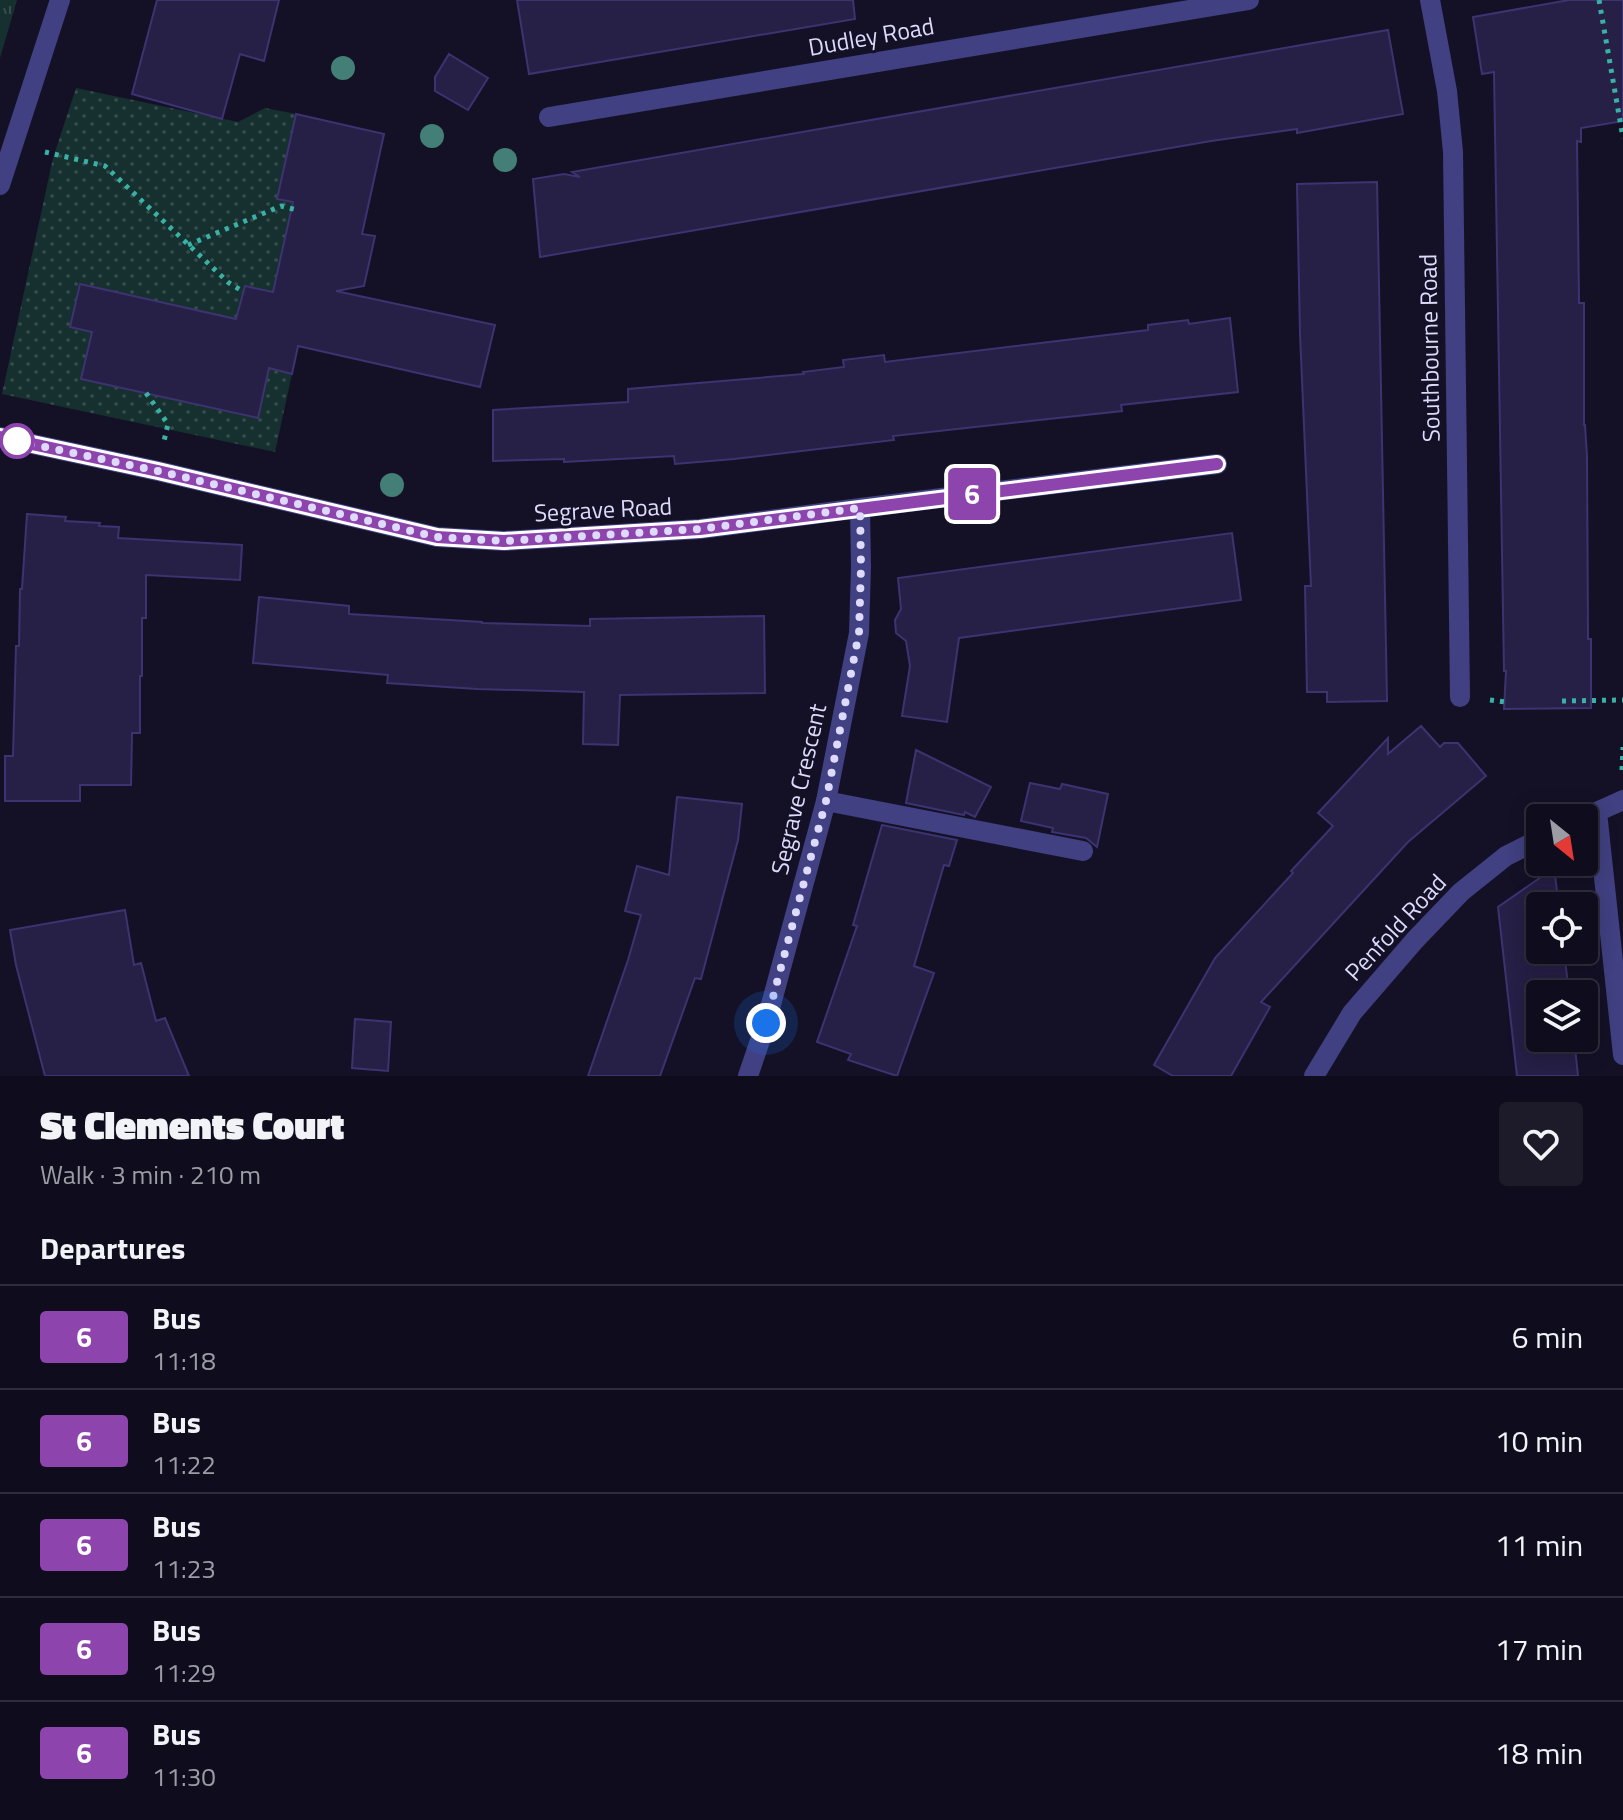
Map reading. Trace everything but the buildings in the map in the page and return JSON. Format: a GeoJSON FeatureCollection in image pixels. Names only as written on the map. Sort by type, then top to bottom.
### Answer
{"type":"FeatureCollection","features":[{"type":"Feature","properties":{"kind":"street"},"geometry":{"type":"LineString","coordinates":[[0,185],[60,0]]}},
{"type":"Feature","properties":{"kind":"street","name":"Dudley Road"},"geometry":{"type":"LineString","coordinates":[[549,117],[1249,0]]}},
{"type":"Feature","properties":{"kind":"street","name":"Southbourne Road"},"geometry":{"type":"LineString","coordinates":[[1430,0],[1447,91],[1453,152],[1460,697]]}},
{"type":"Feature","properties":{"kind":"street","name":"Segrave Road"},"geometry":{"type":"LineString","coordinates":[[0,437],[437,537],[504,541],[700,529],[1217,464]]}},
{"type":"Feature","properties":{"kind":"street","name":"Segrave Crescent"},"geometry":{"type":"LineString","coordinates":[[748,1076],[766,1023],[826,801],[859,633],[860,508]]}},
{"type":"Feature","properties":{"kind":"street"},"geometry":{"type":"LineString","coordinates":[[1598,811],[1623,800]]}},
{"type":"Feature","properties":{"kind":"street"},"geometry":{"type":"LineString","coordinates":[[826,801],[1083,851]]}},
{"type":"Feature","properties":{"kind":"street","name":"Penfold Road"},"geometry":{"type":"LineString","coordinates":[[1314,1076],[1352,1013],[1415,940],[1461,892],[1506,856],[1526,846]]}},
{"type":"Feature","properties":{"kind":"street"},"geometry":{"type":"LineString","coordinates":[[1598,873],[1623,1055]]}},
{"type":"Feature","properties":{"kind":"path"},"geometry":{"type":"LineString","coordinates":[[1599,0],[1623,138]]}},
{"type":"Feature","properties":{"kind":"path"},"geometry":{"type":"LineString","coordinates":[[49,153],[105,166],[229,283],[244,292]]}},
{"type":"Feature","properties":{"kind":"path"},"geometry":{"type":"LineString","coordinates":[[188,245],[281,206],[297,210]]}},
{"type":"Feature","properties":{"kind":"path"},"geometry":{"type":"LineString","coordinates":[[146,393],[168,424],[158,471]]}},
{"type":"Feature","properties":{"kind":"path"},"geometry":{"type":"LineString","coordinates":[[1562,701],[1623,700]]}},
{"type":"Feature","properties":{"kind":"path"},"geometry":{"type":"LineString","coordinates":[[1623,747],[1623,781]]}},
{"type":"Feature","properties":{"kind":"green space"},"geometry":{"type":"Polygon","coordinates":[[[0,0],[17,0],[0,58],[0,0]]]}},
{"type":"Feature","properties":{"kind":"green space"},"geometry":{"type":"Polygon","coordinates":[[[76,88],[238,122],[265,108],[296,114],[277,198],[298,203],[273,292],[245,286],[237,319],[80,284],[70,327],[92,332],[82,379],[257,418],[269,368],[292,374],[275,452],[2,394],[53,158],[76,88]]]}},
{"type":"Feature","properties":{"kind":"bus line","name":"6"},"geometry":{"type":"LineString","coordinates":[[0,437],[437,537],[504,541],[700,529],[1217,464]]}},
{"type":"Feature","properties":{"kind":"route"},"geometry":{"type":"LineString","coordinates":[[17,441],[437,537],[504,541],[700,529],[860,508],[859,633],[826,801],[766,1023]]}}]}
